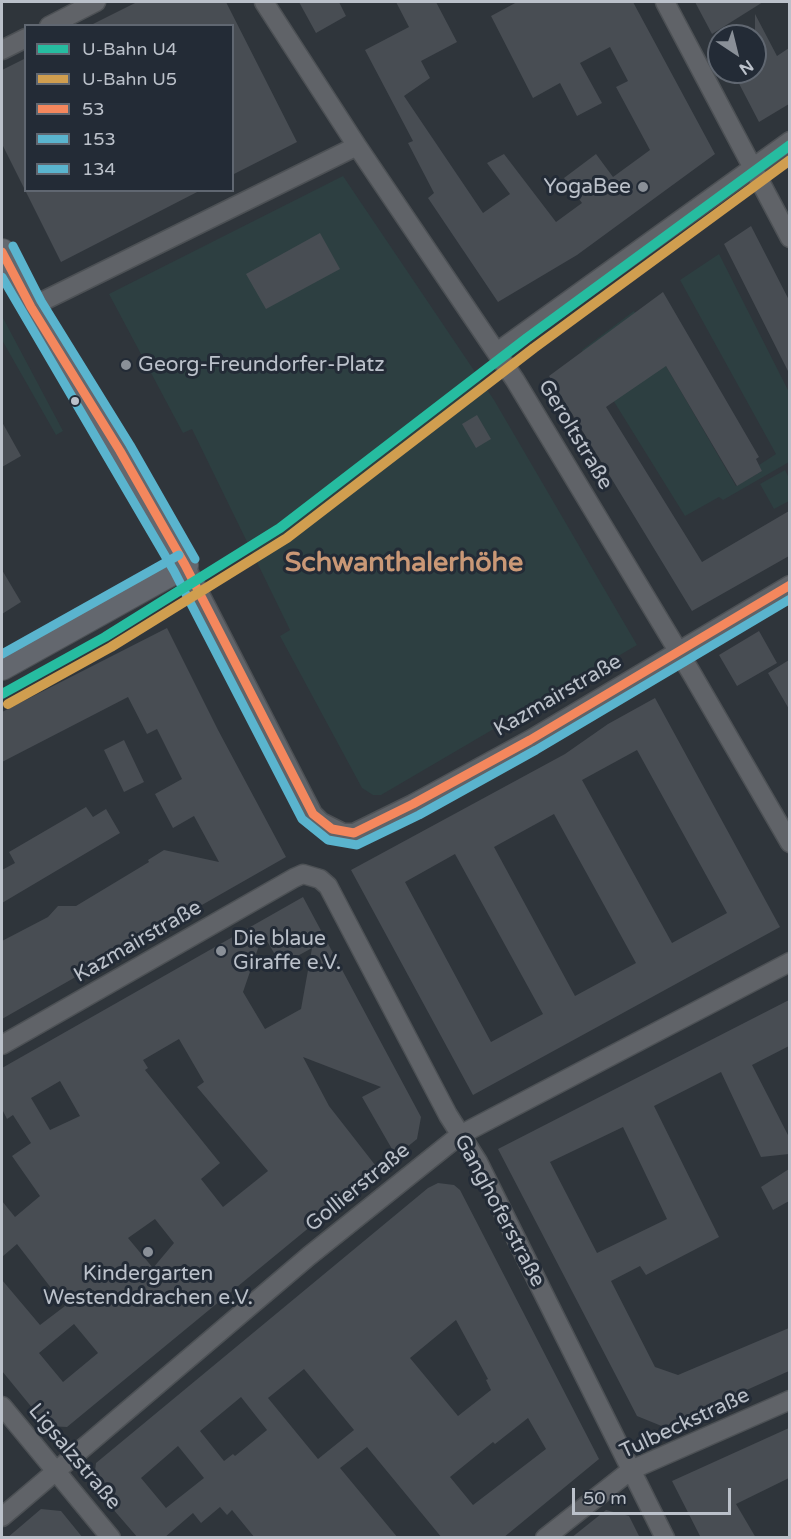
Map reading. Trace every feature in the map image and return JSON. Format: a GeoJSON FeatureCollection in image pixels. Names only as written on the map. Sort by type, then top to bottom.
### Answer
{"type":"FeatureCollection","features":[{"type":"Feature","properties":{"kind":"street"},"geometry":{"type":"LineString","coordinates":[[54,24],[96,2]]}},
{"type":"Feature","properties":{"kind":"street","name":"Geroltstraße"},"geometry":{"type":"LineString","coordinates":[[264,2],[357,146],[497,352],[678,650],[789,843]]}},
{"type":"Feature","properties":{"kind":"street"},"geometry":{"type":"LineString","coordinates":[[665,2],[789,238]]}},
{"type":"Feature","properties":{"kind":"street"},"geometry":{"type":"LineString","coordinates":[[2,50],[24,39]]}},
{"type":"Feature","properties":{"kind":"street"},"geometry":{"type":"LineString","coordinates":[[497,352],[789,141]]}},
{"type":"Feature","properties":{"kind":"street"},"geometry":{"type":"LineString","coordinates":[[31,307],[357,146]]}},
{"type":"Feature","properties":{"kind":"street"},"geometry":{"type":"LineString","coordinates":[[2,252],[31,307],[120,451],[185,565],[2,667]]}},
{"type":"Feature","properties":{"kind":"street","name":"Kazmairstraße"},"geometry":{"type":"LineString","coordinates":[[185,565],[313,814],[321,822],[343,833],[354,832],[442,789],[530,740],[789,585]]}},
{"type":"Feature","properties":{"kind":"street","name":"Kazmairstraße"},"geometry":{"type":"LineString","coordinates":[[2,1045],[294,878],[303,874],[314,875],[328,886]]}},
{"type":"Feature","properties":{"kind":"street","name":"Ganghoferstraße"},"geometry":{"type":"LineString","coordinates":[[328,886],[460,1135],[478,1162],[665,1538]]}},
{"type":"Feature","properties":{"kind":"street","name":"Gollierstraße"},"geometry":{"type":"LineString","coordinates":[[2,1517],[309,1256],[460,1135],[789,962]]}},
{"type":"Feature","properties":{"kind":"street","name":"Tulbeckstraße"},"geometry":{"type":"LineString","coordinates":[[545,1538],[631,1470],[789,1400]]}},
{"type":"Feature","properties":{"kind":"street","name":"Ligsalzstraße"},"geometry":{"type":"LineString","coordinates":[[2,1406],[111,1538]]}},
{"type":"Feature","properties":{"kind":"shaded area","name":"Georg-Freundorfer-Platz"},"geometry":{"type":"Polygon","coordinates":[[[343,176],[494,400],[637,645],[381,795],[373,795],[362,788],[280,636],[290,630],[192,429],[183,433],[109,294],[343,176]]]}},
{"type":"Feature","properties":{"kind":"shaded area"},"geometry":{"type":"Polygon","coordinates":[[[719,254],[789,392],[789,462],[723,500],[719,497],[685,516],[582,350],[634,311],[736,486],[762,471],[759,465],[776,454],[680,280],[719,254]]]}},
{"type":"Feature","properties":{"kind":"shaded area"},"geometry":{"type":"Polygon","coordinates":[[[2,316],[63,431],[56,435],[2,340],[2,316]]]}},
{"type":"Feature","properties":{"kind":"shaded area"},"geometry":{"type":"Polygon","coordinates":[[[785,470],[789,478],[789,501],[774,509],[760,484],[785,470]]]}},
{"type":"Feature","properties":{"kind":"building"},"geometry":{"type":"Polygon","coordinates":[[[137,2],[226,2],[297,142],[234,174],[234,24],[93,24],[137,2]]]}},
{"type":"Feature","properties":{"kind":"building"},"geometry":{"type":"Polygon","coordinates":[[[299,2],[339,2],[346,16],[316,33],[299,2]]]}},
{"type":"Feature","properties":{"kind":"building"},"geometry":{"type":"Polygon","coordinates":[[[396,2],[436,2],[457,42],[421,61],[430,78],[404,96],[483,213],[510,194],[487,163],[504,154],[556,222],[582,203],[564,178],[596,154],[613,177],[650,150],[616,87],[628,81],[610,47],[580,63],[602,103],[577,116],[560,83],[533,98],[491,16],[517,2],[633,2],[715,154],[577,255],[498,302],[428,198],[434,193],[408,143],[413,141],[365,50],[409,27],[396,2]]]}},
{"type":"Feature","properties":{"kind":"building"},"geometry":{"type":"Polygon","coordinates":[[[695,2],[763,2],[728,24],[707,25],[695,2]]]}},
{"type":"Feature","properties":{"kind":"building"},"geometry":{"type":"Polygon","coordinates":[[[755,14],[760,24],[755,24],[755,14]]]}},
{"type":"Feature","properties":{"kind":"building"},"geometry":{"type":"Polygon","coordinates":[[[767,37],[777,56],[789,48],[789,104],[759,122],[739,84],[767,84],[767,37]]]}},
{"type":"Feature","properties":{"kind":"building"},"geometry":{"type":"Polygon","coordinates":[[[24,59],[24,188],[2,144],[2,70],[24,59]]]}},
{"type":"Feature","properties":{"kind":"building"},"geometry":{"type":"Polygon","coordinates":[[[26,192],[197,192],[61,262],[26,192]]]}},
{"type":"Feature","properties":{"kind":"building"},"geometry":{"type":"Polygon","coordinates":[[[751,226],[789,300],[789,373],[724,244],[751,226]]]}},
{"type":"Feature","properties":{"kind":"building"},"geometry":{"type":"Polygon","coordinates":[[[320,233],[340,269],[266,309],[246,274],[320,233]]]}},
{"type":"Feature","properties":{"kind":"building"},"geometry":{"type":"Polygon","coordinates":[[[663,292],[759,457],[756,459],[762,471],[737,486],[666,366],[606,407],[702,562],[789,511],[789,556],[692,611],[549,376],[663,292]]]}},
{"type":"Feature","properties":{"kind":"building"},"geometry":{"type":"Polygon","coordinates":[[[477,415],[491,439],[476,448],[462,424],[477,415]]]}},
{"type":"Feature","properties":{"kind":"building"},"geometry":{"type":"Polygon","coordinates":[[[2,422],[21,456],[2,467],[2,422]]]}},
{"type":"Feature","properties":{"kind":"building"},"geometry":{"type":"Polygon","coordinates":[[[2,570],[21,602],[2,614],[2,570]]]}},
{"type":"Feature","properties":{"kind":"building"},"geometry":{"type":"Polygon","coordinates":[[[167,628],[286,857],[2,1019],[2,941],[48,917],[58,906],[76,906],[149,862],[148,860],[164,850],[219,862],[194,816],[173,828],[155,794],[182,779],[157,729],[147,734],[128,697],[2,762],[2,712],[167,628]]]}},
{"type":"Feature","properties":{"kind":"building"},"geometry":{"type":"Polygon","coordinates":[[[759,631],[777,663],[737,686],[719,655],[759,631]]]}},
{"type":"Feature","properties":{"kind":"building"},"geometry":{"type":"Polygon","coordinates":[[[789,660],[789,709],[768,673],[789,660]]]}},
{"type":"Feature","properties":{"kind":"building"},"geometry":{"type":"Polygon","coordinates":[[[655,698],[780,927],[473,1095],[351,870],[565,754],[608,724],[655,698]],[[637,750],[582,780],[672,943],[727,913],[637,750]],[[554,814],[494,847],[575,996],[636,963],[554,814]],[[455,854],[405,882],[491,1042],[543,1014],[455,854]]]}},
{"type":"Feature","properties":{"kind":"building"},"geometry":{"type":"Polygon","coordinates":[[[124,740],[144,782],[124,792],[104,750],[124,740]]]}},
{"type":"Feature","properties":{"kind":"building"},"geometry":{"type":"Polygon","coordinates":[[[86,807],[93,817],[106,809],[120,833],[2,903],[2,870],[15,863],[9,852],[86,807]]]}},
{"type":"Feature","properties":{"kind":"building"},"geometry":{"type":"Polygon","coordinates":[[[303,897],[421,1117],[417,1139],[396,1156],[362,1097],[381,1087],[303,1057],[329,1106],[379,1170],[67,1427],[47,1426],[2,1371],[2,1280],[40,1325],[65,1306],[17,1244],[2,1257],[2,1201],[15,1217],[40,1196],[12,1156],[31,1143],[13,1115],[7,1119],[2,1109],[2,1068],[303,897]],[[263,934],[243,992],[265,1029],[301,1009],[312,948],[281,965],[263,934]],[[179,1039],[143,1060],[148,1068],[145,1070],[220,1163],[201,1179],[223,1207],[268,1171],[197,1087],[204,1082],[179,1039]],[[60,1081],[31,1098],[50,1130],[80,1116],[60,1081]],[[155,1219],[128,1238],[153,1268],[174,1243],[155,1219]],[[74,1324],[39,1353],[63,1382],[98,1353],[74,1324]]]}},
{"type":"Feature","properties":{"kind":"building"},"geometry":{"type":"Polygon","coordinates":[[[789,1000],[789,1046],[752,1065],[789,1137],[789,1154],[761,1157],[721,1072],[654,1106],[719,1237],[646,1275],[640,1266],[611,1281],[655,1367],[678,1375],[789,1328],[789,1371],[664,1427],[637,1416],[498,1149],[789,1000]],[[623,1127],[550,1162],[597,1253],[667,1219],[623,1127]]]}},
{"type":"Feature","properties":{"kind":"building"},"geometry":{"type":"Polygon","coordinates":[[[789,1169],[789,1201],[773,1210],[761,1187],[789,1169]]]}},
{"type":"Feature","properties":{"kind":"building"},"geometry":{"type":"Polygon","coordinates":[[[438,1183],[454,1185],[460,1190],[599,1459],[503,1538],[442,1538],[367,1447],[340,1468],[398,1538],[255,1538],[232,1510],[227,1515],[220,1507],[201,1523],[193,1513],[164,1538],[138,1538],[93,1486],[96,1463],[428,1188],[438,1183]],[[456,1320],[410,1358],[458,1416],[491,1390],[486,1380],[488,1379],[456,1320]],[[304,1369],[268,1398],[318,1459],[354,1430],[304,1369]],[[241,1397],[200,1431],[224,1461],[233,1454],[235,1456],[267,1430],[241,1397]],[[528,1418],[495,1444],[493,1442],[450,1477],[473,1505],[546,1449],[528,1418]],[[178,1446],[141,1478],[166,1508],[204,1478],[178,1446]]]}},
{"type":"Feature","properties":{"kind":"building"},"geometry":{"type":"Polygon","coordinates":[[[789,1428],[789,1478],[736,1504],[756,1538],[701,1538],[672,1481],[789,1428]]]}},
{"type":"Feature","properties":{"kind":"building"},"geometry":{"type":"Polygon","coordinates":[[[41,1509],[61,1511],[83,1538],[7,1538],[41,1509]]]}},
{"type":"Feature","properties":{"kind":"building"},"geometry":{"type":"Polygon","coordinates":[[[606,1510],[629,1516],[640,1538],[571,1538],[606,1510]]]}},
{"type":"Feature","properties":{"kind":"metro line","name":"U4"},"geometry":{"type":"LineString","coordinates":[[2,694],[105,637],[280,528],[527,338],[790,145]]}},
{"type":"Feature","properties":{"kind":"metro line","name":"U5"},"geometry":{"type":"LineString","coordinates":[[8,704],[111,647],[287,538],[534,348],[790,160]]}},
{"type":"Feature","properties":{"kind":"transit line","name":"134"},"geometry":{"type":"LineString","coordinates":[[13,246],[41,301],[130,445],[195,559]]}},
{"type":"Feature","properties":{"kind":"transit line","name":"53"},"geometry":{"type":"LineString","coordinates":[[2,252],[31,307],[120,451],[185,565],[313,814],[332,829],[354,833],[413,804],[530,740],[790,585]]}},
{"type":"Feature","properties":{"kind":"transit line","name":"153"},"geometry":{"type":"LineString","coordinates":[[2,277],[174,571],[302,819],[328,840],[357,845],[419,815],[536,750],[790,599]]}},
{"type":"Feature","properties":{"kind":"transit line","name":"134"},"geometry":{"type":"LineString","coordinates":[[2,654],[179,555]]}},
{"type":"Feature","properties":{"kind":"place","name":"YogaBee"},"geometry":{"type":"Point","coordinates":[643,187]}},
{"type":"Feature","properties":{"kind":"place","name":"Georg-Freundorfer-Platz"},"geometry":{"type":"Point","coordinates":[126,365]}},
{"type":"Feature","properties":{"kind":"place","name":"Die blaue Giraffe e.V."},"geometry":{"type":"Point","coordinates":[221,951]}},
{"type":"Feature","properties":{"kind":"place","name":"Kindergarten Westenddrachen e.V."},"geometry":{"type":"Point","coordinates":[148,1252]}},
{"type":"Feature","properties":{"kind":"district","name":"Schwanthalerhöhe"},"geometry":{"type":"Point","coordinates":[404,564]}}]}
